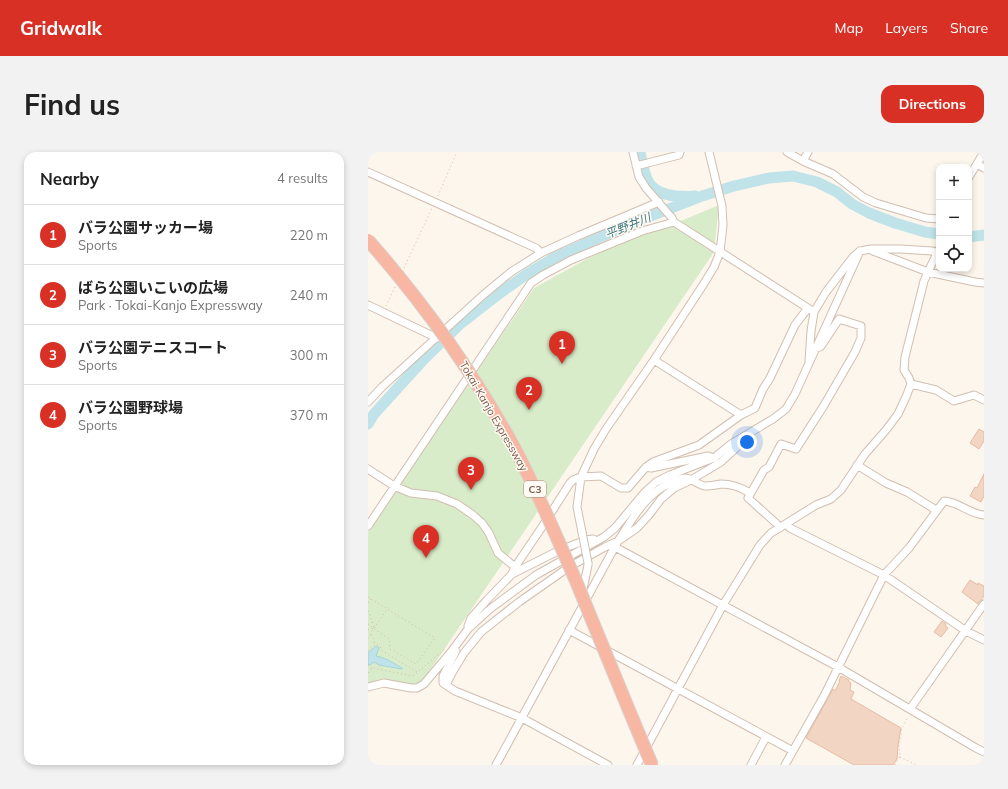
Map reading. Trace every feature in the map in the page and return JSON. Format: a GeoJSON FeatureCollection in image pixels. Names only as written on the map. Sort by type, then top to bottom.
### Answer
{"type":"FeatureCollection","features":[{"type":"Feature","properties":{"kind":"highway","name":"Tokai-Kanjo Expressway"},"geometry":{"type":"LineString","coordinates":[[368,240],[425,308],[457,353],[486,398],[514,447],[541,501],[558,540],[652,765]]}},
{"type":"Feature","properties":{"kind":"street"},"geometry":{"type":"LineString","coordinates":[[633,152],[638,166],[639,176],[646,188],[673,220],[811,310]]}},
{"type":"Feature","properties":{"kind":"street"},"geometry":{"type":"LineString","coordinates":[[638,166],[679,155],[680,152]]}},
{"type":"Feature","properties":{"kind":"street"},"geometry":{"type":"LineString","coordinates":[[578,615],[588,565],[577,507],[581,477],[606,428],[654,360],[703,285],[714,267],[720,252],[723,225],[722,206],[709,152]]}},
{"type":"Feature","properties":{"kind":"street"},"geometry":{"type":"LineString","coordinates":[[787,152],[803,161],[833,174],[864,197],[876,203],[926,218],[936,219]]}},
{"type":"Feature","properties":{"kind":"street"},"geometry":{"type":"LineString","coordinates":[[803,161],[808,152]]}},
{"type":"Feature","properties":{"kind":"street"},"geometry":{"type":"LineString","coordinates":[[972,172],[984,152]]}},
{"type":"Feature","properties":{"kind":"street"},"geometry":{"type":"LineString","coordinates":[[977,164],[984,168]]}},
{"type":"Feature","properties":{"kind":"street"},"geometry":{"type":"LineString","coordinates":[[368,172],[536,248],[541,253]]}},
{"type":"Feature","properties":{"kind":"street"},"geometry":{"type":"LineString","coordinates":[[368,402],[382,387],[511,272],[541,253],[578,236],[660,203]]}},
{"type":"Feature","properties":{"kind":"street"},"geometry":{"type":"LineString","coordinates":[[368,526],[531,283],[571,260],[673,220]]}},
{"type":"Feature","properties":{"kind":"street"},"geometry":{"type":"LineString","coordinates":[[871,249],[928,272],[984,283]]}},
{"type":"Feature","properties":{"kind":"street"},"geometry":{"type":"LineString","coordinates":[[512,574],[515,567],[573,480],[581,477],[601,476],[621,488],[628,488],[652,462],[699,445],[741,415],[755,408],[795,325],[811,310],[853,257],[860,251],[871,249],[901,249],[936,251]]}},
{"type":"Feature","properties":{"kind":"street"},"geometry":{"type":"LineString","coordinates":[[496,765],[616,544],[647,494],[656,482],[714,458],[731,444],[786,410],[809,365],[860,251]]}},
{"type":"Feature","properties":{"kind":"street"},"geometry":{"type":"LineString","coordinates":[[637,765],[723,605],[760,545],[771,534],[816,505],[831,499],[841,490],[865,454],[898,414],[911,384],[904,370],[905,357],[921,294],[928,272],[936,255]]}},
{"type":"Feature","properties":{"kind":"street"},"geometry":{"type":"LineString","coordinates":[[368,305],[437,338]]}},
{"type":"Feature","properties":{"kind":"street"},"geometry":{"type":"LineString","coordinates":[[809,365],[811,310]]}},
{"type":"Feature","properties":{"kind":"street"},"geometry":{"type":"LineString","coordinates":[[816,348],[821,346],[839,319],[861,326],[861,338],[855,352],[823,407],[796,449],[781,444],[769,467],[764,470],[748,498],[777,524],[790,528],[884,575],[966,630],[984,640]]}},
{"type":"Feature","properties":{"kind":"street"},"geometry":{"type":"LineString","coordinates":[[654,360],[741,415]]}},
{"type":"Feature","properties":{"kind":"street"},"geometry":{"type":"LineString","coordinates":[[911,384],[936,390],[954,401],[974,394],[984,400]]}},
{"type":"Feature","properties":{"kind":"street"},"geometry":{"type":"LineString","coordinates":[[446,685],[464,653],[481,632],[519,602],[569,567],[605,547],[616,544],[637,528],[649,515],[661,498],[674,488],[691,480],[720,462],[744,441],[749,434]]}},
{"type":"Feature","properties":{"kind":"street"},"geometry":{"type":"LineString","coordinates":[[646,467],[650,468],[708,456],[714,458]]}},
{"type":"Feature","properties":{"kind":"street"},"geometry":{"type":"LineString","coordinates":[[857,465],[886,483],[907,492],[936,510]]}},
{"type":"Feature","properties":{"kind":"street"},"geometry":{"type":"LineString","coordinates":[[368,469],[394,486],[411,493],[443,498],[457,504],[474,515],[489,533],[498,553],[515,567]]}},
{"type":"Feature","properties":{"kind":"street"},"geometry":{"type":"LineString","coordinates":[[368,687],[384,683],[418,688],[424,684],[451,652],[468,628],[490,609],[536,576],[604,537],[615,528],[647,494],[675,480],[686,478],[705,486],[722,484],[733,486],[750,493]]}},
{"type":"Feature","properties":{"kind":"street"},"geometry":{"type":"LineString","coordinates":[[786,765],[824,696],[884,575],[909,548],[944,501],[949,501],[977,515],[984,515]]}},
{"type":"Feature","properties":{"kind":"street"},"geometry":{"type":"LineString","coordinates":[[468,628],[471,618],[512,574],[579,542],[593,539],[597,541]]}},
{"type":"Feature","properties":{"kind":"street"},"geometry":{"type":"LineString","coordinates":[[616,544],[723,605],[838,667],[984,752]]}},
{"type":"Feature","properties":{"kind":"street"},"geometry":{"type":"LineString","coordinates":[[910,709],[984,604]]}},
{"type":"Feature","properties":{"kind":"street"},"geometry":{"type":"LineString","coordinates":[[570,630],[793,751]]}},
{"type":"Feature","properties":{"kind":"street"},"geometry":{"type":"LineString","coordinates":[[462,636],[459,646],[443,676],[443,683],[455,691],[522,718],[608,765]]}},
{"type":"Feature","properties":{"kind":"street"},"geometry":{"type":"LineString","coordinates":[[368,693],[378,685]]}},
{"type":"Feature","properties":{"kind":"street"},"geometry":{"type":"LineString","coordinates":[[751,765],[766,737]]}},
{"type":"Feature","properties":{"kind":"path"},"geometry":{"type":"LineString","coordinates":[[402,271],[457,152]]}},
{"type":"Feature","properties":{"kind":"path"},"geometry":{"type":"LineString","coordinates":[[383,312],[396,285]]}},
{"type":"Feature","properties":{"kind":"path"},"geometry":{"type":"LineString","coordinates":[[368,597],[435,638],[416,664],[390,649],[389,638],[368,624]]}},
{"type":"Feature","properties":{"kind":"path"},"geometry":{"type":"LineString","coordinates":[[368,603],[371,599]]}},
{"type":"Feature","properties":{"kind":"path"},"geometry":{"type":"LineString","coordinates":[[368,638],[387,609]]}},
{"type":"Feature","properties":{"kind":"path"},"geometry":{"type":"LineString","coordinates":[[368,611],[375,628]]}},
{"type":"Feature","properties":{"kind":"path"},"geometry":{"type":"LineString","coordinates":[[368,630],[375,628]]}},
{"type":"Feature","properties":{"kind":"path"},"geometry":{"type":"LineString","coordinates":[[368,651],[374,645],[374,639],[371,634]]}},
{"type":"Feature","properties":{"kind":"path"},"geometry":{"type":"LineString","coordinates":[[374,645],[376,644],[380,646],[381,650],[417,672]]}},
{"type":"Feature","properties":{"kind":"path"},"geometry":{"type":"LineString","coordinates":[[368,666],[413,676],[448,646]]}},
{"type":"Feature","properties":{"kind":"path"},"geometry":{"type":"LineString","coordinates":[[368,673],[372,668]]}},
{"type":"Feature","properties":{"kind":"path"},"geometry":{"type":"LineString","coordinates":[[895,765],[900,756],[899,747],[902,728],[910,709]]}},
{"type":"Feature","properties":{"kind":"path"},"geometry":{"type":"LineString","coordinates":[[900,756],[916,765]]}},
{"type":"Feature","properties":{"kind":"green space"},"geometry":{"type":"Polygon","coordinates":[[[719,205],[714,252],[422,682],[414,685],[385,679],[368,684],[368,532],[534,288],[625,238],[676,223],[719,205]]]}},
{"type":"Feature","properties":{"kind":"water"},"geometry":{"type":"Polygon","coordinates":[[[376,646],[379,648],[376,656],[388,660],[402,669],[379,665],[374,662],[370,665],[368,664],[368,653],[376,646]]]}},
{"type":"Feature","properties":{"kind":"building"},"geometry":{"type":"Polygon","coordinates":[[[979,429],[984,432],[984,441],[979,449],[970,443],[979,429]]]}},
{"type":"Feature","properties":{"kind":"building"},"geometry":{"type":"Polygon","coordinates":[[[984,474],[984,496],[981,502],[970,496],[975,487],[977,488],[984,474]]]}},
{"type":"Feature","properties":{"kind":"building"},"geometry":{"type":"Polygon","coordinates":[[[970,580],[978,585],[978,583],[984,586],[984,596],[978,604],[962,592],[970,580]]]}},
{"type":"Feature","properties":{"kind":"building"},"geometry":{"type":"Polygon","coordinates":[[[942,621],[948,628],[941,637],[934,632],[942,621]]]}},
{"type":"Feature","properties":{"kind":"building"},"geometry":{"type":"Polygon","coordinates":[[[841,676],[849,680],[848,681],[851,683],[850,690],[854,692],[851,699],[901,728],[897,759],[893,765],[854,765],[806,738],[833,689],[835,691],[841,676]]]}},
{"type":"Feature","properties":{"kind":"waterway"},"geometry":{"type":"LineString","coordinates":[[640,152],[646,176],[653,187],[666,194],[676,196],[695,196]]}},
{"type":"Feature","properties":{"kind":"waterway","name":"平野井川"},"geometry":{"type":"LineString","coordinates":[[368,424],[374,414],[424,359],[459,325],[527,274],[554,258],[636,221],[702,196],[734,186],[769,178],[793,176],[817,182],[837,192],[852,204],[869,213],[895,223],[925,232],[936,234]]}},
{"type":"Feature","properties":{"kind":"waterway","name":"平野井川"},"geometry":{"type":"LineString","coordinates":[[972,237],[984,235]]}},
{"type":"Feature","properties":{"kind":"place","name":"バラ公園サッカー場"},"geometry":{"type":"Point","coordinates":[562,364]}},
{"type":"Feature","properties":{"kind":"place","name":"ばら公園いこいの広場"},"geometry":{"type":"Point","coordinates":[529,410]}},
{"type":"Feature","properties":{"kind":"place","name":"バラ公園テニスコート"},"geometry":{"type":"Point","coordinates":[471,490]}},
{"type":"Feature","properties":{"kind":"place","name":"バラ公園野球場"},"geometry":{"type":"Point","coordinates":[426,558]}}]}
